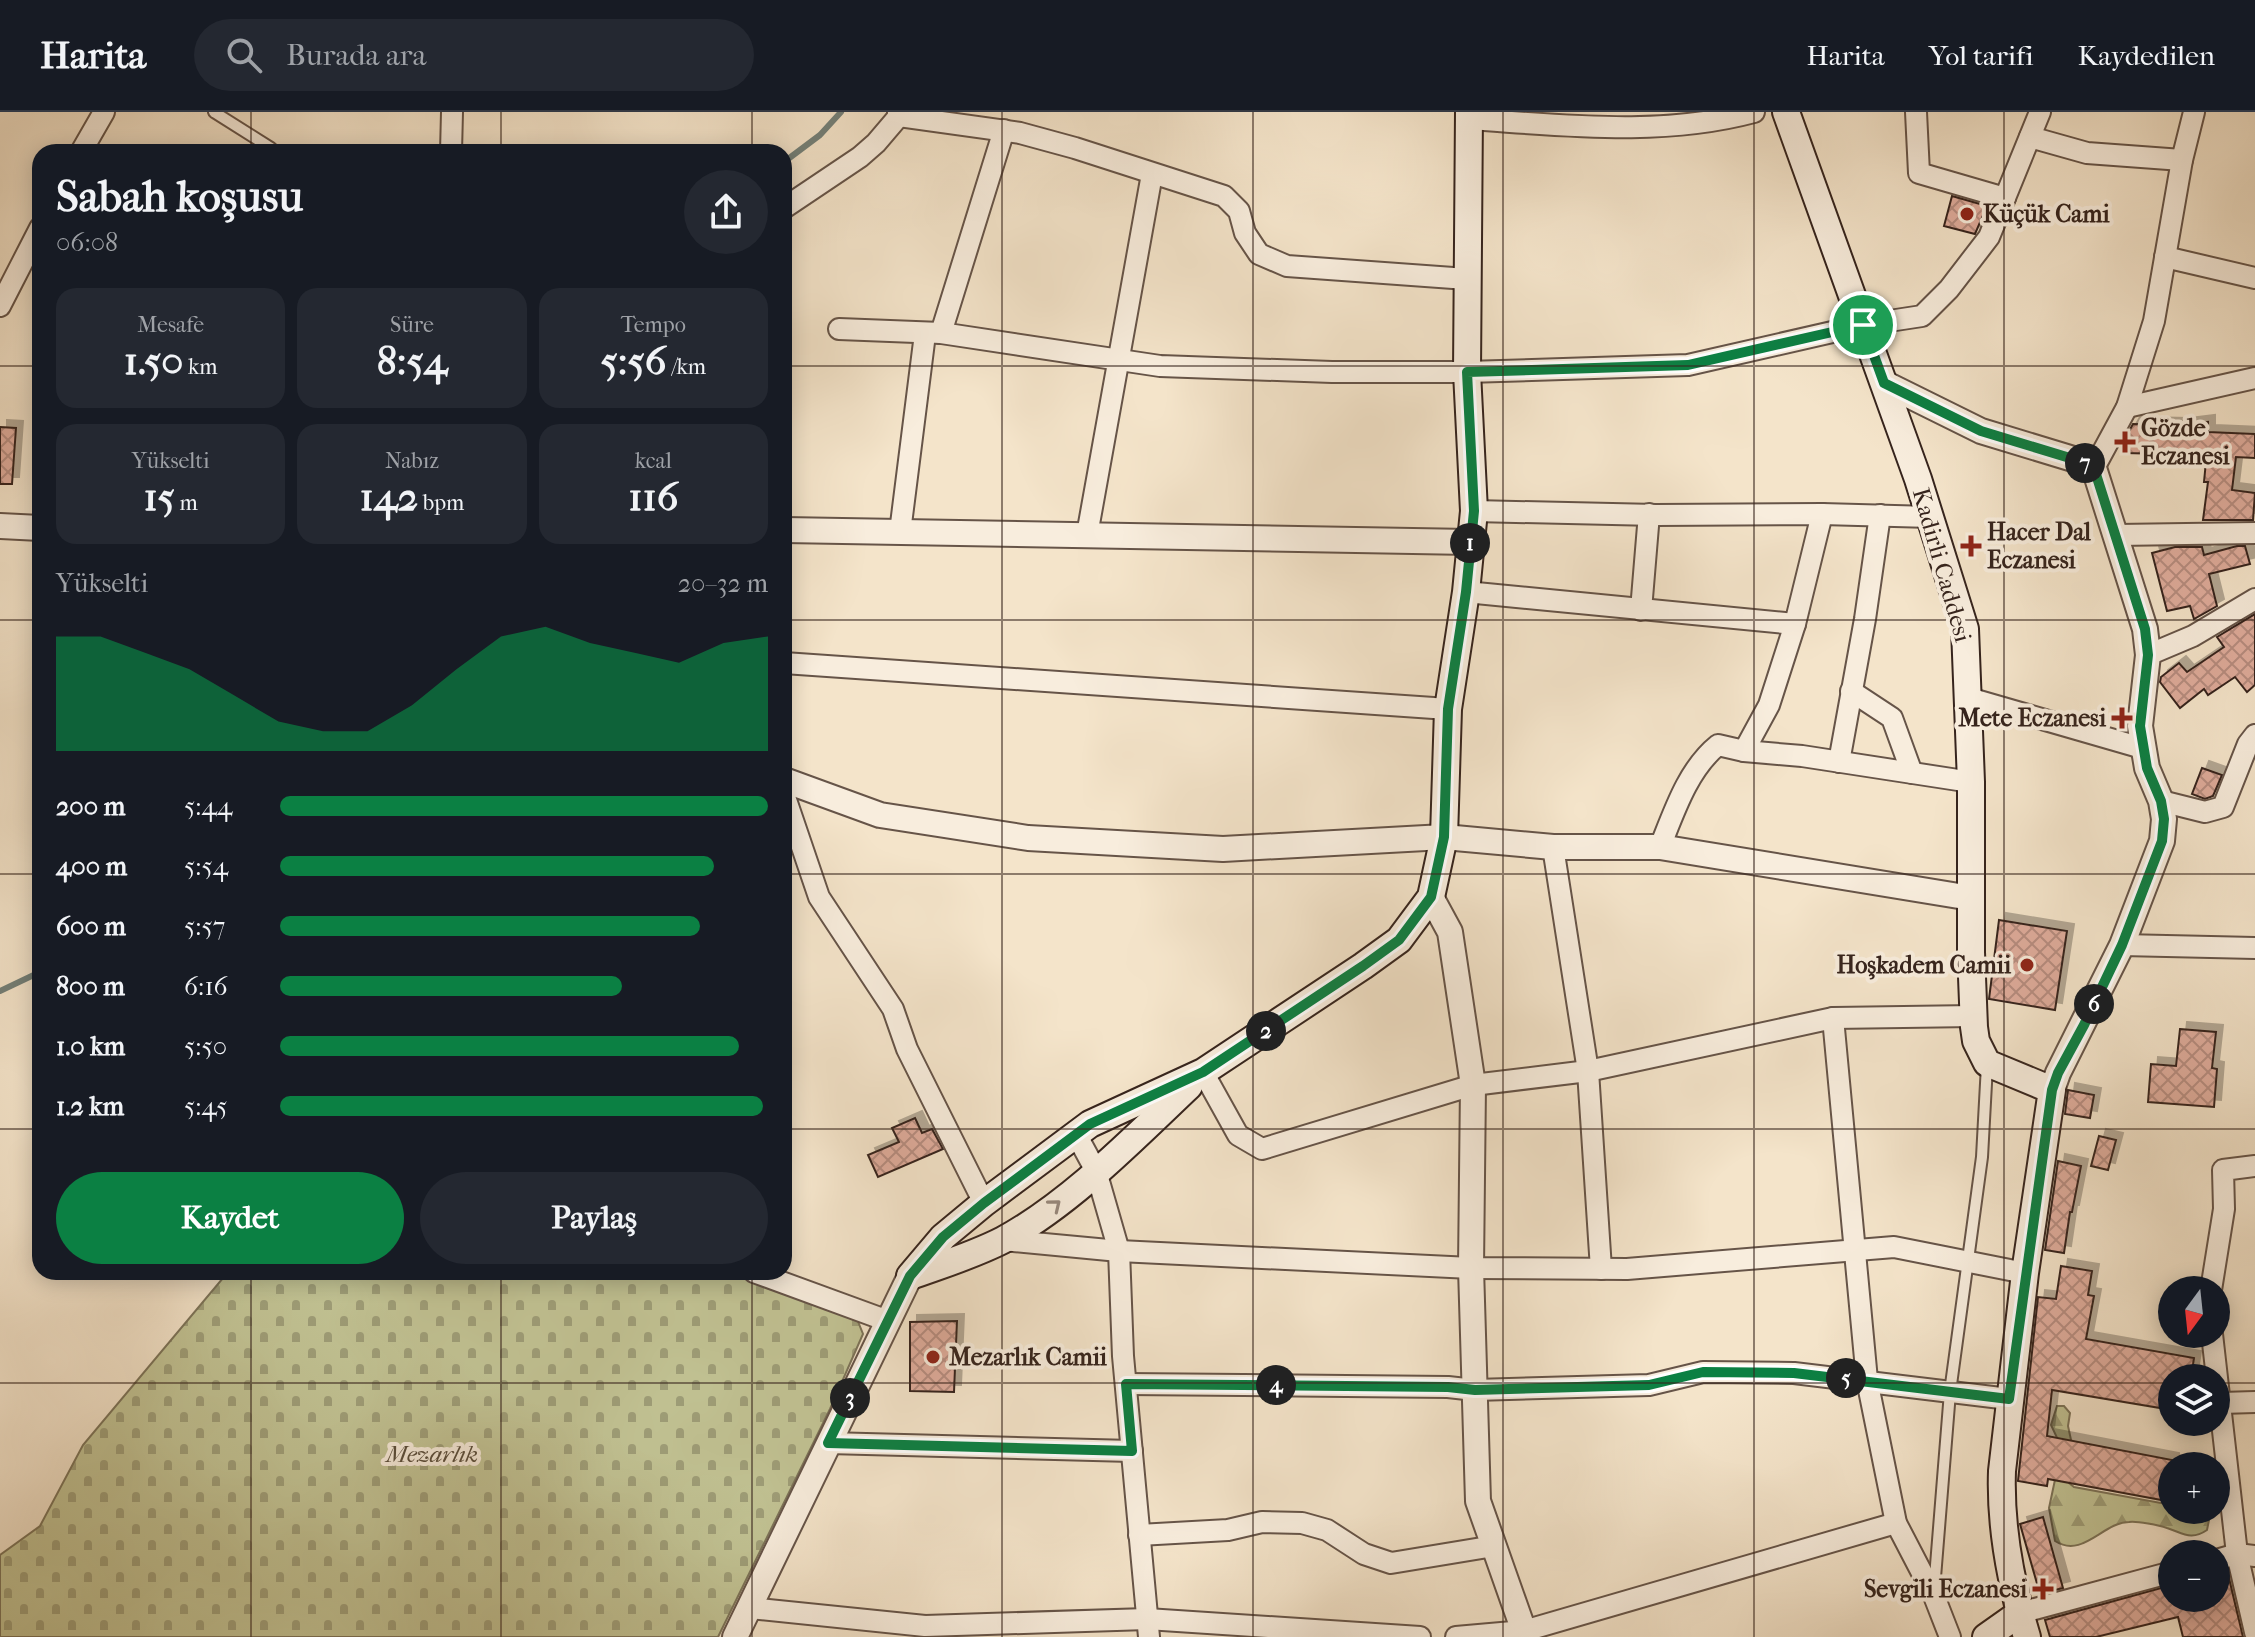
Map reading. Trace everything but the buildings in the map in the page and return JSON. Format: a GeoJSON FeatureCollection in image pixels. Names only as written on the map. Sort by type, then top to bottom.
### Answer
{"type":"FeatureCollection","features":[{"type":"Feature","properties":{"kind":"main road","name":"Kadirli Caddesi"},"geometry":{"type":"LineString","coordinates":[[1786,112],[1931,517],[1965,629],[1971,782],[1974,1016],[1976,1041],[1987,1063]]}},
{"type":"Feature","properties":{"kind":"main road"},"geometry":{"type":"LineString","coordinates":[[910,1276],[1002,1240],[1039,1217],[1096,1171],[1203,1072],[1399,940],[1431,897],[1444,837],[1448,709],[1466,592],[1474,511],[1467,372],[1468,115]]}},
{"type":"Feature","properties":{"kind":"main road"},"geometry":{"type":"LineString","coordinates":[[1986,1637],[2024,1625],[2001,1501],[2009,1399],[2052,1090],[1987,1063]]}},
{"type":"Feature","properties":{"kind":"main road"},"geometry":{"type":"LineString","coordinates":[[910,1276],[943,1237],[1090,1124],[1203,1072]]}},
{"type":"Feature","properties":{"kind":"street"},"geometry":{"type":"LineString","coordinates":[[86,144],[104,112]]}},
{"type":"Feature","properties":{"kind":"street"},"geometry":{"type":"LineString","coordinates":[[451,144],[452,112]]}},
{"type":"Feature","properties":{"kind":"street"},"geometry":{"type":"LineString","coordinates":[[1468,115],[1567,126],[1652,127],[1719,121],[1754,112]]}},
{"type":"Feature","properties":{"kind":"street"},"geometry":{"type":"LineString","coordinates":[[1916,112],[1919,173],[2005,198]]}},
{"type":"Feature","properties":{"kind":"street"},"geometry":{"type":"LineString","coordinates":[[839,329],[933,334],[1160,366],[1332,372],[1467,372],[1688,365],[1863,325],[1922,316],[1949,289],[1989,237],[2040,112]]}},
{"type":"Feature","properties":{"kind":"street"},"geometry":{"type":"LineString","coordinates":[[2094,468],[2127,407],[2154,321],[2182,160],[2194,112]]}},
{"type":"Feature","properties":{"kind":"street"},"geometry":{"type":"LineString","coordinates":[[792,203],[860,157],[876,143],[898,114],[1004,130],[1075,148],[1224,196],[1239,211],[1245,233],[1259,254],[1287,266],[1467,279]]}},
{"type":"Feature","properties":{"kind":"street"},"geometry":{"type":"LineString","coordinates":[[900,532],[933,334],[1004,130]]}},
{"type":"Feature","properties":{"kind":"street"},"geometry":{"type":"LineString","coordinates":[[2030,137],[2087,153],[2182,160]]}},
{"type":"Feature","properties":{"kind":"street"},"geometry":{"type":"LineString","coordinates":[[1087,535],[1152,174]]}},
{"type":"Feature","properties":{"kind":"street"},"geometry":{"type":"LineString","coordinates":[[0,306],[32,244]]}},
{"type":"Feature","properties":{"kind":"street"},"geometry":{"type":"LineString","coordinates":[[2165,257],[2255,278]]}},
{"type":"Feature","properties":{"kind":"street"},"geometry":{"type":"LineString","coordinates":[[2127,407],[2255,378]]}},
{"type":"Feature","properties":{"kind":"street"},"geometry":{"type":"LineString","coordinates":[[1884,383],[1981,431],[2094,468],[2138,602],[2148,655],[2140,726],[2142,748],[2161,801],[2164,819],[2162,841],[2122,945],[2052,1090]]}},
{"type":"Feature","properties":{"kind":"street"},"geometry":{"type":"LineString","coordinates":[[1474,511],[1931,517]]}},
{"type":"Feature","properties":{"kind":"street"},"geometry":{"type":"LineString","coordinates":[[1641,610],[1649,514]]}},
{"type":"Feature","properties":{"kind":"street"},"geometry":{"type":"LineString","coordinates":[[1744,751],[1769,705],[1795,624],[1822,514]]}},
{"type":"Feature","properties":{"kind":"street"},"geometry":{"type":"LineString","coordinates":[[1839,762],[1880,515]]}},
{"type":"Feature","properties":{"kind":"street"},"geometry":{"type":"LineString","coordinates":[[0,526],[32,528]]}},
{"type":"Feature","properties":{"kind":"street"},"geometry":{"type":"LineString","coordinates":[[792,530],[1470,542]]}},
{"type":"Feature","properties":{"kind":"street"},"geometry":{"type":"LineString","coordinates":[[2117,535],[2255,533]]}},
{"type":"Feature","properties":{"kind":"street"},"geometry":{"type":"LineString","coordinates":[[1466,592],[1795,624]]}},
{"type":"Feature","properties":{"kind":"street"},"geometry":{"type":"LineString","coordinates":[[2148,655],[2193,636],[2255,599]]}},
{"type":"Feature","properties":{"kind":"street"},"geometry":{"type":"LineString","coordinates":[[792,664],[1448,709]]}},
{"type":"Feature","properties":{"kind":"street"},"geometry":{"type":"LineString","coordinates":[[1851,691],[1892,718],[1912,773]]}},
{"type":"Feature","properties":{"kind":"street"},"geometry":{"type":"LineString","coordinates":[[1969,698],[2142,748]]}},
{"type":"Feature","properties":{"kind":"street"},"geometry":{"type":"LineString","coordinates":[[2161,801],[2205,812],[2223,807],[2248,744],[2255,735]]}},
{"type":"Feature","properties":{"kind":"street"},"geometry":{"type":"LineString","coordinates":[[1660,847],[1679,801],[1704,756],[1718,745],[1971,782]]}},
{"type":"Feature","properties":{"kind":"street"},"geometry":{"type":"LineString","coordinates":[[792,783],[880,815],[1028,838],[1223,849],[1444,837],[1553,847],[1660,847],[1971,898]]}},
{"type":"Feature","properties":{"kind":"street"},"geometry":{"type":"LineString","coordinates":[[792,818],[819,897],[893,1009],[907,1049],[984,1203]]}},
{"type":"Feature","properties":{"kind":"street"},"geometry":{"type":"LineString","coordinates":[[1553,847],[1588,1071],[1601,1269]]}},
{"type":"Feature","properties":{"kind":"street"},"geometry":{"type":"LineString","coordinates":[[1431,897],[1450,932],[1473,1085],[1471,1268],[1478,1501],[1525,1634]]}},
{"type":"Feature","properties":{"kind":"street"},"geometry":{"type":"LineString","coordinates":[[2122,945],[2255,948]]}},
{"type":"Feature","properties":{"kind":"street"},"geometry":{"type":"LineString","coordinates":[[1203,1072],[1238,1135],[1262,1149],[1473,1085],[1588,1071],[1833,1018],[1974,1016]]}},
{"type":"Feature","properties":{"kind":"street"},"geometry":{"type":"LineString","coordinates":[[1833,1018],[1867,1380],[1896,1523],[1934,1596],[1950,1637]]}},
{"type":"Feature","properties":{"kind":"street"},"geometry":{"type":"LineString","coordinates":[[1076,1134],[1096,1171],[1119,1251],[1126,1384],[1148,1628]]}},
{"type":"Feature","properties":{"kind":"street"},"geometry":{"type":"LineString","coordinates":[[2213,1276],[2224,1209],[2223,1170],[2255,1166]]}},
{"type":"Feature","properties":{"kind":"street"},"geometry":{"type":"LineString","coordinates":[[1002,1240],[1119,1251],[1471,1268],[1601,1269],[1894,1247],[2025,1273]]}},
{"type":"Feature","properties":{"kind":"street"},"geometry":{"type":"LineString","coordinates":[[735,1637],[910,1276]]}},
{"type":"Feature","properties":{"kind":"street"},"geometry":{"type":"LineString","coordinates":[[776,1280],[888,1321]]}},
{"type":"Feature","properties":{"kind":"street"},"geometry":{"type":"LineString","coordinates":[[1126,1384],[1448,1387],[1475,1390],[1649,1385],[1703,1372],[1794,1373],[2009,1399]]}},
{"type":"Feature","properties":{"kind":"street"},"geometry":{"type":"LineString","coordinates":[[2230,1403],[2255,1402]]}},
{"type":"Feature","properties":{"kind":"street"},"geometry":{"type":"LineString","coordinates":[[2226,1436],[2255,1632]]}},
{"type":"Feature","properties":{"kind":"street"},"geometry":{"type":"LineString","coordinates":[[828,1443],[1132,1451]]}},
{"type":"Feature","properties":{"kind":"street"},"geometry":{"type":"LineString","coordinates":[[1139,1535],[1228,1530],[1262,1522],[1302,1523],[1327,1530],[1364,1554],[1391,1563],[1494,1546]]}},
{"type":"Feature","properties":{"kind":"street"},"geometry":{"type":"LineString","coordinates":[[1456,1637],[1525,1634],[1896,1523]]}},
{"type":"Feature","properties":{"kind":"street"},"geometry":{"type":"LineString","coordinates":[[2024,1625],[2158,1577]]}},
{"type":"Feature","properties":{"kind":"street"},"geometry":{"type":"LineString","coordinates":[[750,1608],[925,1626],[1148,1628],[1420,1637]]}},
{"type":"Feature","properties":{"kind":"lane"},"geometry":{"type":"LineString","coordinates":[[214,112],[265,144]]}},
{"type":"Feature","properties":{"kind":"lane"},"geometry":{"type":"LineString","coordinates":[[1934,1596],[1950,1392],[1982,1157],[1987,1063]]}},
{"type":"Feature","properties":{"kind":"green space","name":"Mezarlık"},"geometry":{"type":"Polygon","coordinates":[[[221,1280],[764,1280],[855,1314],[863,1334],[830,1409],[718,1637],[0,1637],[0,1555],[40,1526],[83,1445],[221,1280]]]}},
{"type":"Feature","properties":{"kind":"green space"},"geometry":{"type":"Polygon","coordinates":[[[2057,1406],[2064,1406],[2070,1413],[2068,1426],[2073,1449],[2069,1483],[2074,1487],[2158,1502],[2158,1524],[2208,1524],[2207,1530],[2192,1536],[2154,1525],[2129,1522],[2075,1546],[2055,1541],[2049,1508],[2059,1442],[2051,1425],[2057,1406]]]}},
{"type":"Feature","properties":{"kind":"waterway"},"geometry":{"type":"LineString","coordinates":[[792,156],[820,135],[841,112]]}},
{"type":"Feature","properties":{"kind":"waterway"},"geometry":{"type":"LineString","coordinates":[[0,991],[32,976]]}},
{"type":"Feature","properties":{"kind":"place","name":"Küçük Cami"},"geometry":{"type":"Point","coordinates":[1967,214]}},
{"type":"Feature","properties":{"kind":"place","name":"Gözde Eczanesi"},"geometry":{"type":"Point","coordinates":[2125,442]}},
{"type":"Feature","properties":{"kind":"place","name":"Hacer Dal Eczanesi"},"geometry":{"type":"Point","coordinates":[1971,546]}},
{"type":"Feature","properties":{"kind":"place","name":"Mete Eczanesi"},"geometry":{"type":"Point","coordinates":[2122,718]}},
{"type":"Feature","properties":{"kind":"place","name":"Hoşkadem Camii"},"geometry":{"type":"Point","coordinates":[2027,965]}},
{"type":"Feature","properties":{"kind":"place","name":"Mezarlık Camii"},"geometry":{"type":"Point","coordinates":[933,1357]}},
{"type":"Feature","properties":{"kind":"place","name":"Sevgili Eczanesi"},"geometry":{"type":"Point","coordinates":[2043,1589]}},
{"type":"Feature","properties":{"kind":"route"},"geometry":{"type":"LineString","coordinates":[[1863,325],[1884,383],[1981,431],[2094,468],[2145,629],[2148,655],[2140,726],[2147,768],[2161,801],[2164,819],[2162,841],[2122,945],[2052,1090],[2009,1399],[1794,1373],[1703,1372],[1649,1385],[1475,1390],[1448,1387],[1126,1384],[1132,1451],[828,1443],[910,1276],[943,1237],[1090,1124],[1203,1072],[1363,966],[1399,940],[1431,897],[1444,837],[1448,709],[1466,592],[1474,511],[1467,372],[1688,365],[1863,325]]}}]}
